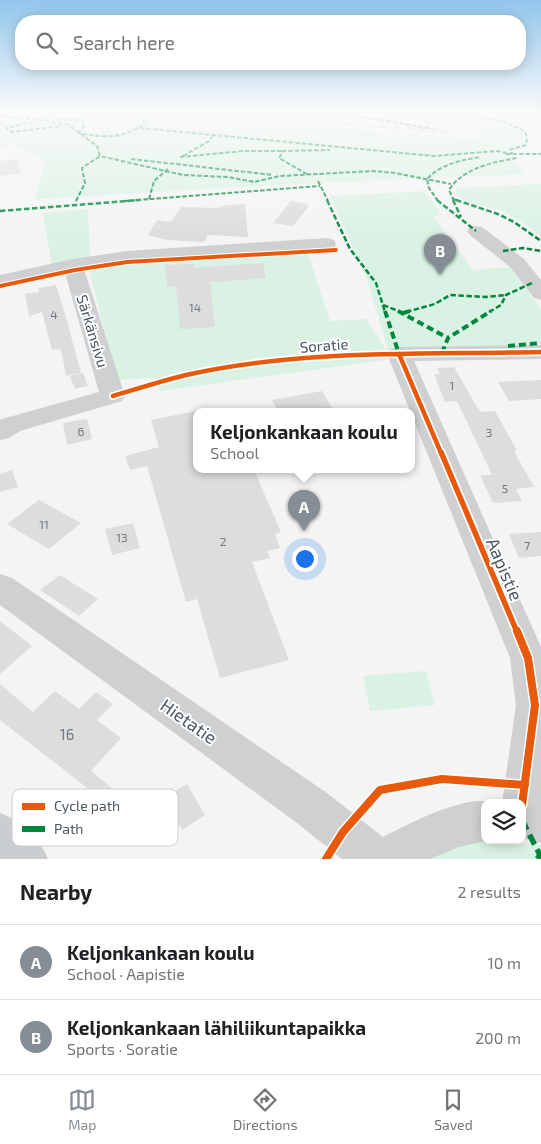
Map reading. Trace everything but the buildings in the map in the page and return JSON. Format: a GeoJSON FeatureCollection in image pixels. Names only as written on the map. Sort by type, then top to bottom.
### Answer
{"type":"FeatureCollection","features":[{"type":"Feature","properties":{"kind":"main road"},"geometry":{"type":"LineString","coordinates":[[0,835],[25,859]]}},
{"type":"Feature","properties":{"kind":"street"},"geometry":{"type":"LineString","coordinates":[[476,230],[516,263],[541,294]]}},
{"type":"Feature","properties":{"kind":"street"},"geometry":{"type":"LineString","coordinates":[[0,281],[73,265],[127,257],[321,247]]}},
{"type":"Feature","properties":{"kind":"street","name":"Särkänsivu"},"geometry":{"type":"LineString","coordinates":[[0,432],[11,425],[113,396],[73,265]]}},
{"type":"Feature","properties":{"kind":"street","name":"Aapistie"},"geometry":{"type":"LineString","coordinates":[[523,799],[535,705],[528,658],[399,354],[541,352]]}},
{"type":"Feature","properties":{"kind":"street","name":"Hietatie"},"geometry":{"type":"LineString","coordinates":[[0,587],[312,808],[376,859]]}},
{"type":"Feature","properties":{"kind":"street"},"geometry":{"type":"LineString","coordinates":[[526,818],[541,822]]}},
{"type":"Feature","properties":{"kind":"street"},"geometry":{"type":"LineString","coordinates":[[384,859],[419,841],[469,822],[481,820]]}},
{"type":"Feature","properties":{"kind":"green space"},"geometry":{"type":"Polygon","coordinates":[[[29,153],[508,153],[525,174],[313,183],[35,199],[45,163],[29,153]]]}},
{"type":"Feature","properties":{"kind":"green space"},"geometry":{"type":"Polygon","coordinates":[[[541,184],[541,236],[509,214],[466,201],[456,194],[457,188],[541,184]]]}},
{"type":"Feature","properties":{"kind":"green space"},"geometry":{"type":"Polygon","coordinates":[[[425,191],[442,215],[433,216],[473,270],[510,267],[541,309],[541,344],[523,347],[388,350],[367,279],[330,196],[425,191]]]}},
{"type":"Feature","properties":{"kind":"green space"},"geometry":{"type":"Polygon","coordinates":[[[88,209],[90,259],[52,265],[43,213],[88,209]]]}},
{"type":"Feature","properties":{"kind":"green space"},"geometry":{"type":"Polygon","coordinates":[[[308,254],[330,321],[366,319],[392,359],[160,391],[154,378],[117,380],[89,270],[129,264],[308,254]]]}},
{"type":"Feature","properties":{"kind":"green space"},"geometry":{"type":"Polygon","coordinates":[[[426,671],[435,705],[370,711],[363,676],[426,671]]]}},
{"type":"Feature","properties":{"kind":"green space"},"geometry":{"type":"Polygon","coordinates":[[[476,839],[481,839],[481,844],[541,845],[541,859],[430,859],[476,839]]]}},
{"type":"Feature","properties":{"kind":"marked path"},"geometry":{"type":"LineString","coordinates":[[99,153],[100,156],[183,175],[228,177],[254,182],[280,176],[374,171],[395,173],[451,184]]}},
{"type":"Feature","properties":{"kind":"marked path"},"geometry":{"type":"LineString","coordinates":[[183,156],[188,153]]}},
{"type":"Feature","properties":{"kind":"marked path"},"geometry":{"type":"LineString","coordinates":[[180,157],[222,153]]}},
{"type":"Feature","properties":{"kind":"marked path"},"geometry":{"type":"LineString","coordinates":[[282,153],[279,158],[307,174]]}},
{"type":"Feature","properties":{"kind":"marked path"},"geometry":{"type":"LineString","coordinates":[[403,153],[434,156],[471,153]]}},
{"type":"Feature","properties":{"kind":"marked path"},"geometry":{"type":"LineString","coordinates":[[507,153],[511,153]]}},
{"type":"Feature","properties":{"kind":"marked path"},"geometry":{"type":"LineString","coordinates":[[506,154],[541,154]]}},
{"type":"Feature","properties":{"kind":"marked path"},"geometry":{"type":"LineString","coordinates":[[76,201],[85,183],[82,168],[100,156]]}},
{"type":"Feature","properties":{"kind":"marked path"},"geometry":{"type":"LineString","coordinates":[[476,231],[453,215],[433,196],[427,179],[444,166],[481,157]]}},
{"type":"Feature","properties":{"kind":"marked path"},"geometry":{"type":"LineString","coordinates":[[461,217],[449,190],[453,183],[460,177],[478,168],[499,161],[517,158]]}},
{"type":"Feature","properties":{"kind":"marked path"},"geometry":{"type":"LineString","coordinates":[[131,159],[273,175]]}},
{"type":"Feature","properties":{"kind":"marked path"},"geometry":{"type":"LineString","coordinates":[[149,199],[154,181],[168,169]]}},
{"type":"Feature","properties":{"kind":"marked path"},"geometry":{"type":"LineString","coordinates":[[318,181],[350,249],[376,283],[399,354]]}},
{"type":"Feature","properties":{"kind":"marked path"},"geometry":{"type":"LineString","coordinates":[[0,211],[320,186]]}},
{"type":"Feature","properties":{"kind":"marked path"},"geometry":{"type":"LineString","coordinates":[[453,199],[498,214],[514,222],[541,241]]}},
{"type":"Feature","properties":{"kind":"marked path"},"geometry":{"type":"LineString","coordinates":[[503,251],[523,248],[541,251]]}},
{"type":"Feature","properties":{"kind":"marked path"},"geometry":{"type":"LineString","coordinates":[[442,353],[448,338],[501,305],[506,295],[532,283]]}},
{"type":"Feature","properties":{"kind":"marked path"},"geometry":{"type":"LineString","coordinates":[[403,313],[435,304],[450,295],[486,297],[506,295]]}},
{"type":"Feature","properties":{"kind":"marked path"},"geometry":{"type":"LineString","coordinates":[[383,305],[403,313],[448,338]]}},
{"type":"Feature","properties":{"kind":"marked path"},"geometry":{"type":"LineString","coordinates":[[508,346],[541,343]]}},
{"type":"Feature","properties":{"kind":"marked path"},"geometry":{"type":"LineString","coordinates":[[526,828],[540,855],[537,859]]}},
{"type":"Feature","properties":{"kind":"cycle path"},"geometry":{"type":"LineString","coordinates":[[0,286],[75,270],[127,262],[336,250]]}},
{"type":"Feature","properties":{"kind":"cycle path","name":"Soratie"},"geometry":{"type":"LineString","coordinates":[[113,396],[186,375],[263,363],[327,357],[541,352]]}},
{"type":"Feature","properties":{"kind":"cycle path"},"geometry":{"type":"LineString","coordinates":[[399,354],[528,658],[535,705],[523,799]]}},
{"type":"Feature","properties":{"kind":"cycle path"},"geometry":{"type":"LineString","coordinates":[[326,859],[343,832],[380,790],[442,779],[525,785]]}},
{"type":"Feature","properties":{"kind":"place","name":"Keljonkankaan lähiliikuntapaikka"},"geometry":{"type":"Point","coordinates":[440,275]}},
{"type":"Feature","properties":{"kind":"place","name":"Keljonkankaan koulu"},"geometry":{"type":"Point","coordinates":[304,531]}}]}
